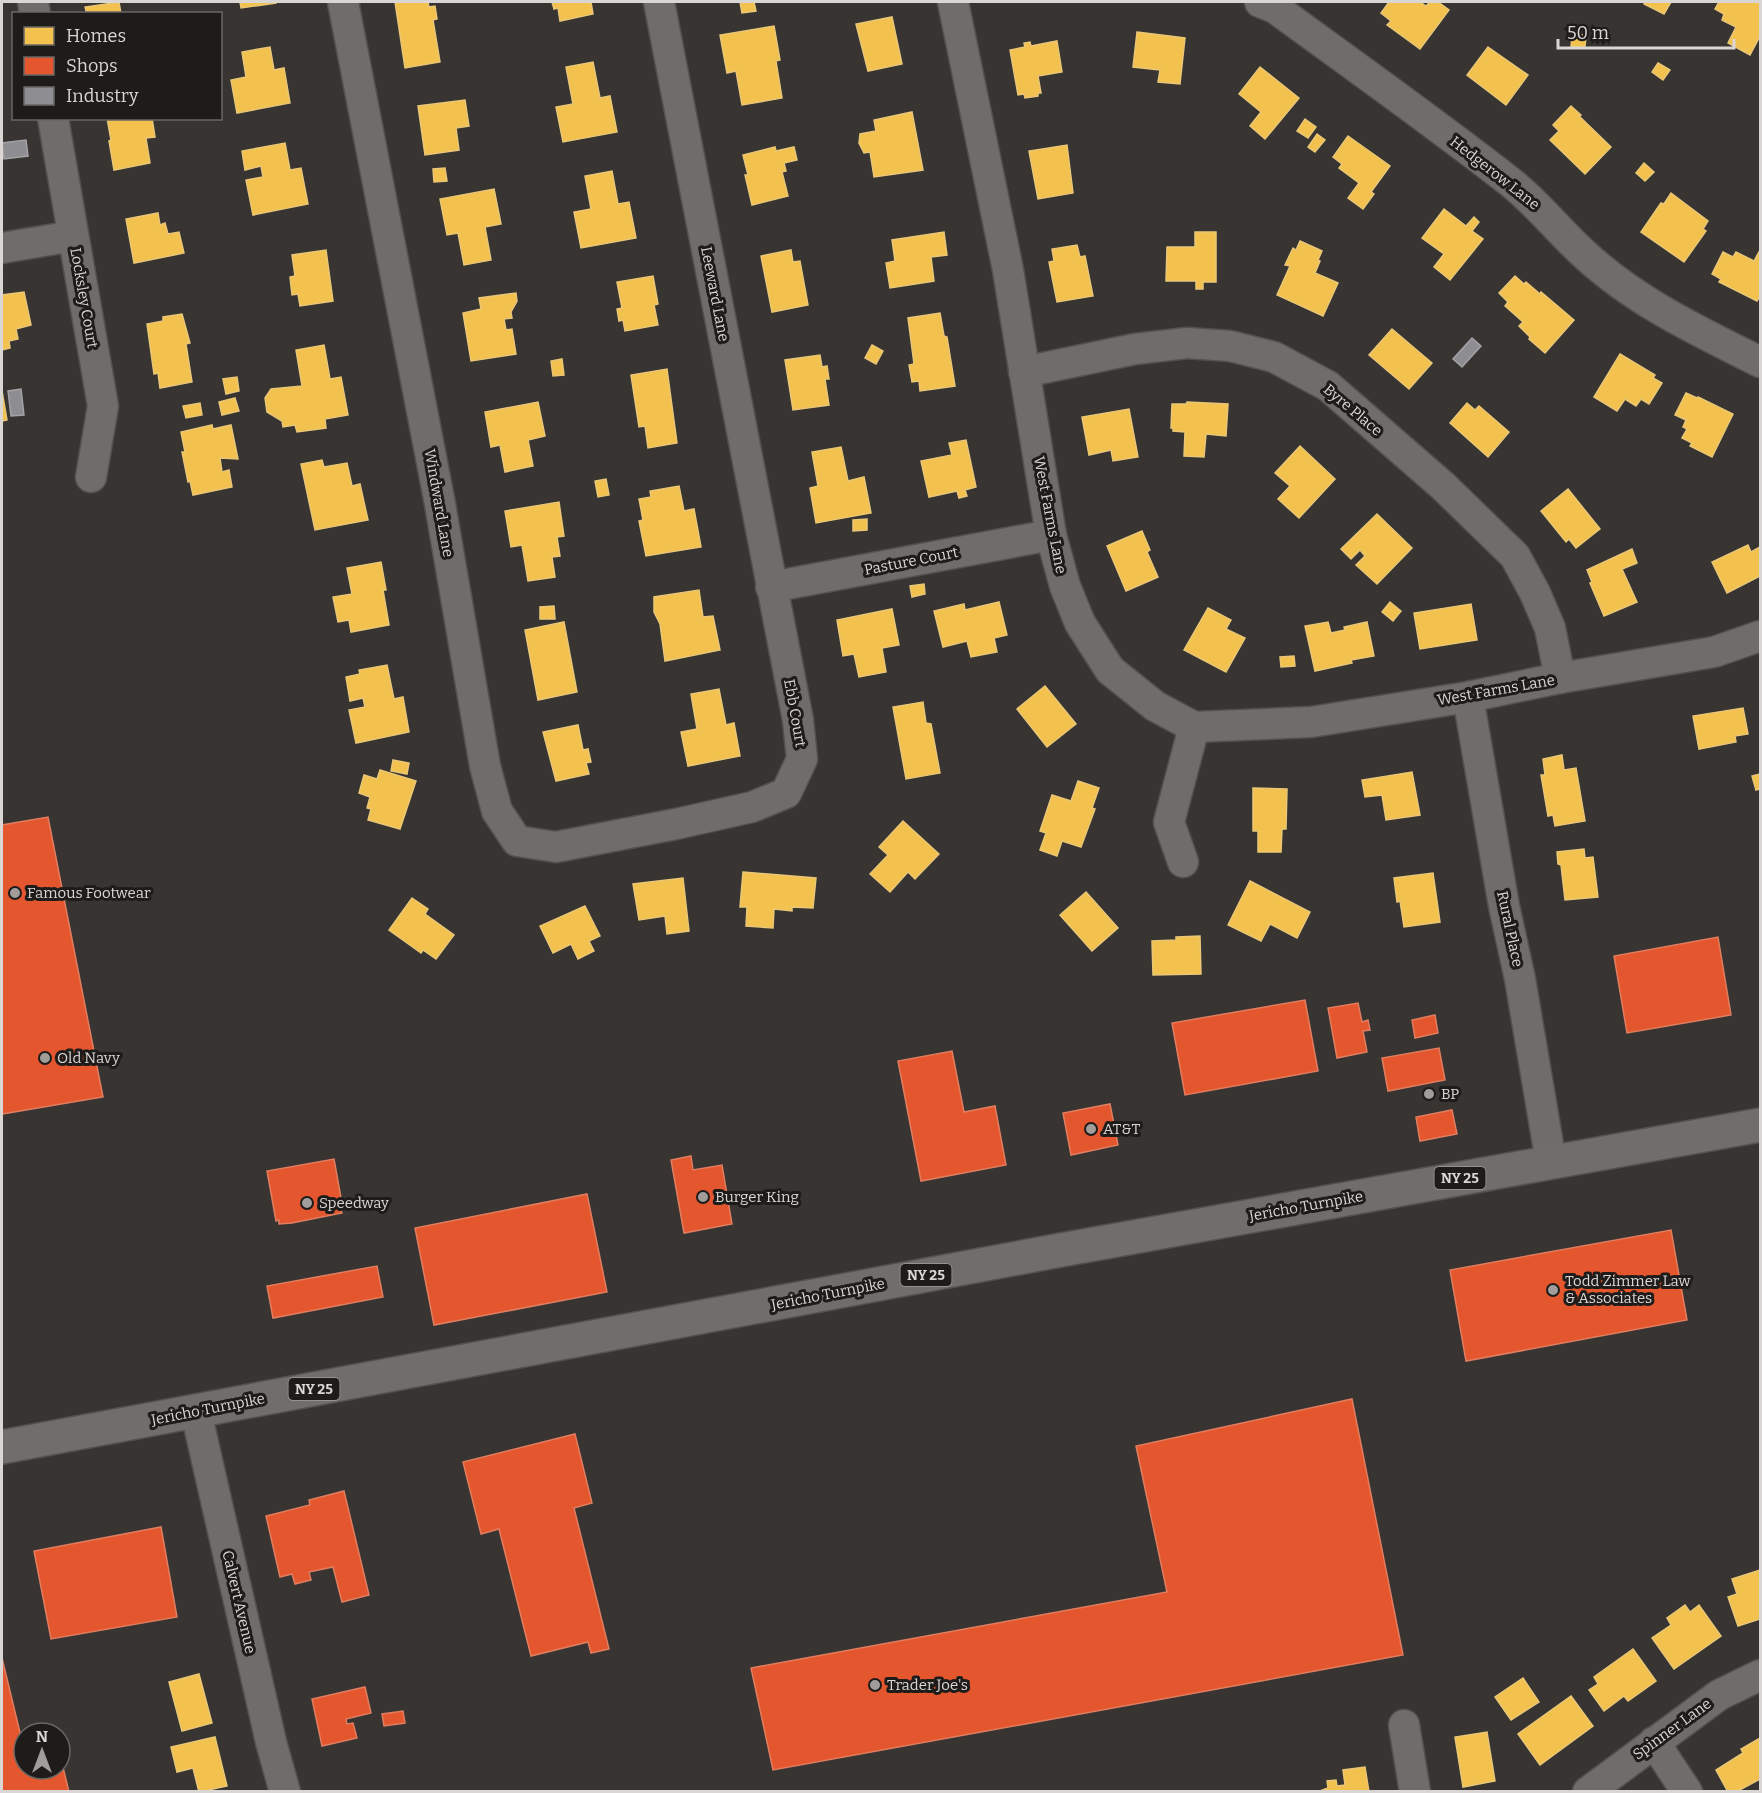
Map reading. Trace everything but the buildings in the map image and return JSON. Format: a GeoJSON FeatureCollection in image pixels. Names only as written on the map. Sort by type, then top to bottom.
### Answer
{"type":"FeatureCollection","features":[{"type":"Feature","properties":{"kind":"main road","name":"Jericho Turnpike"},"geometry":{"type":"LineString","coordinates":[[2,1447],[1072,1248],[1761,1125]]}},
{"type":"Feature","properties":{"kind":"street","name":"Windward Lane"},"geometry":{"type":"LineString","coordinates":[[343,2],[440,504],[485,766],[497,811],[517,841],[556,847],[675,824]]}},
{"type":"Feature","properties":{"kind":"street","name":"Leeward Lane"},"geometry":{"type":"LineString","coordinates":[[659,2],[771,587]]}},
{"type":"Feature","properties":{"kind":"street","name":"Hedgerow Lane"},"geometry":{"type":"LineString","coordinates":[[1260,2],[1275,8],[1511,182],[1547,215],[1583,254],[1633,294],[1689,327],[1761,362]]}},
{"type":"Feature","properties":{"kind":"street","name":"West Farms Lane"},"geometry":{"type":"LineString","coordinates":[[959,3],[1008,270],[1051,535],[1065,586],[1080,623],[1110,670],[1155,706],[1194,727],[1311,722],[1412,704],[1468,697],[1560,678],[1714,652],[1761,636]]}},
{"type":"Feature","properties":{"kind":"street","name":"Locksley Court"},"geometry":{"type":"LineString","coordinates":[[53,120],[103,406],[91,477]]}},
{"type":"Feature","properties":{"kind":"street"},"geometry":{"type":"LineString","coordinates":[[2,248],[73,236]]}},
{"type":"Feature","properties":{"kind":"street","name":"Byre Place"},"geometry":{"type":"LineString","coordinates":[[1024,372],[1135,349],[1187,343],[1230,346],[1274,357],[1328,386],[1443,486],[1515,556],[1535,593],[1550,628],[1560,678]]}},
{"type":"Feature","properties":{"kind":"street","name":"Pasture Court"},"geometry":{"type":"LineString","coordinates":[[771,587],[1051,535]]}},
{"type":"Feature","properties":{"kind":"street","name":"Ebb Court"},"geometry":{"type":"LineString","coordinates":[[675,824],[752,807],[786,793],[802,759],[798,720],[771,587]]}},
{"type":"Feature","properties":{"kind":"street","name":"Rural Place"},"geometry":{"type":"LineString","coordinates":[[1468,697],[1551,1162]]}},
{"type":"Feature","properties":{"kind":"street"},"geometry":{"type":"LineString","coordinates":[[1183,862],[1169,822],[1194,727]]}},
{"type":"Feature","properties":{"kind":"street","name":"Calvert Avenue"},"geometry":{"type":"LineString","coordinates":[[196,1412],[285,1791]]}},
{"type":"Feature","properties":{"kind":"street","name":"Spinner Lane"},"geometry":{"type":"LineString","coordinates":[[1588,1791],[1719,1695],[1761,1675]]}},
{"type":"Feature","properties":{"kind":"street"},"geometry":{"type":"LineString","coordinates":[[1404,1725],[1415,1791]]}},
{"type":"Feature","properties":{"kind":"street"},"geometry":{"type":"LineString","coordinates":[[1654,1742],[1687,1791]]}},
{"type":"Feature","properties":{"kind":"place","name":"Famous Footwear"},"geometry":{"type":"Point","coordinates":[15,893]}},
{"type":"Feature","properties":{"kind":"place","name":"Old Navy"},"geometry":{"type":"Point","coordinates":[45,1058]}},
{"type":"Feature","properties":{"kind":"place","name":"BP"},"geometry":{"type":"Point","coordinates":[1429,1094]}},
{"type":"Feature","properties":{"kind":"place","name":"AT&T"},"geometry":{"type":"Point","coordinates":[1091,1129]}},
{"type":"Feature","properties":{"kind":"place","name":"Burger King"},"geometry":{"type":"Point","coordinates":[703,1197]}},
{"type":"Feature","properties":{"kind":"place","name":"Speedway"},"geometry":{"type":"Point","coordinates":[307,1203]}},
{"type":"Feature","properties":{"kind":"place","name":"Todd Zimmer Law & Associates"},"geometry":{"type":"Point","coordinates":[1553,1290]}},
{"type":"Feature","properties":{"kind":"place","name":"Trader Joe's"},"geometry":{"type":"Point","coordinates":[875,1685]}}]}
